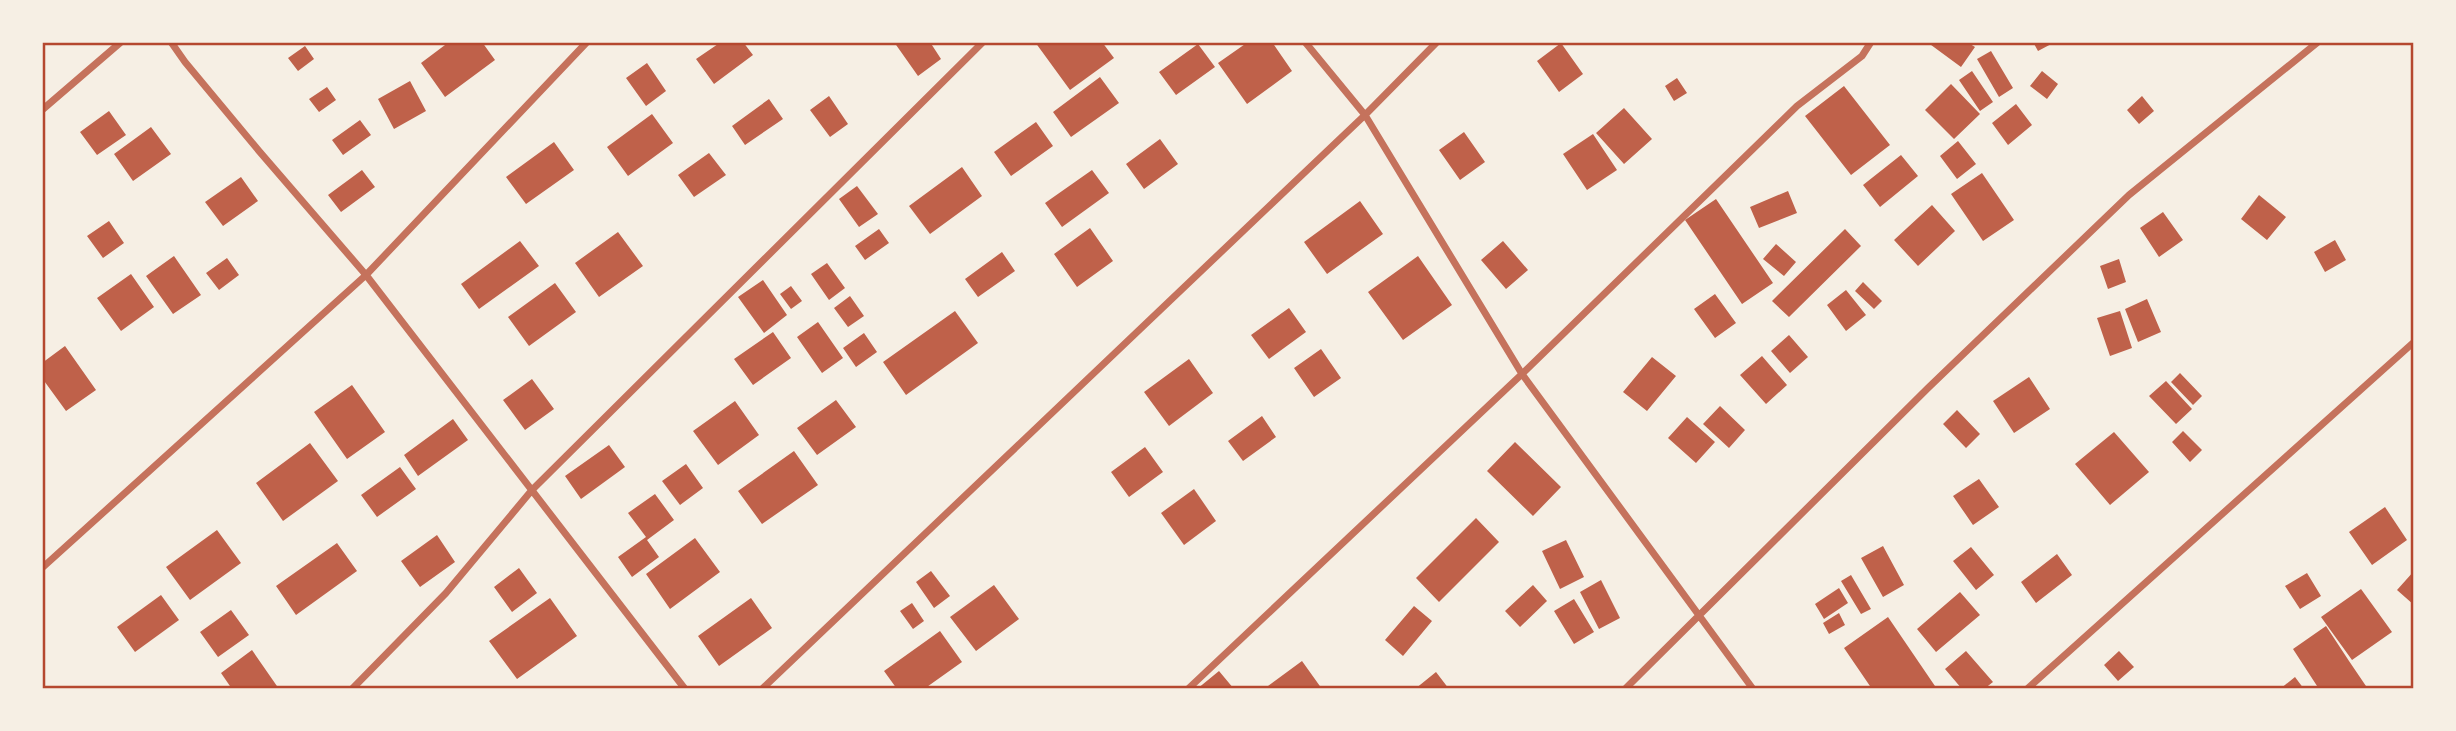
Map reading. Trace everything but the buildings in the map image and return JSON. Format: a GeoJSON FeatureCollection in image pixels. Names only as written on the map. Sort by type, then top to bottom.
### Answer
{"type":"FeatureCollection","features":[{"type":"Feature","properties":{"kind":"street"},"geometry":{"type":"LineString","coordinates":[[42,110],[121,42]]}},
{"type":"Feature","properties":{"kind":"street"},"geometry":{"type":"LineString","coordinates":[[171,42],[251,141],[366,275],[685,689]]}},
{"type":"Feature","properties":{"kind":"street"},"geometry":{"type":"LineString","coordinates":[[42,568],[366,275],[587,42]]}},
{"type":"Feature","properties":{"kind":"street"},"geometry":{"type":"LineString","coordinates":[[352,689],[446,593],[532,490],[983,42]]}},
{"type":"Feature","properties":{"kind":"street"},"geometry":{"type":"LineString","coordinates":[[1305,42],[1365,115],[1522,374],[1753,689]]}},
{"type":"Feature","properties":{"kind":"street"},"geometry":{"type":"LineString","coordinates":[[762,689],[1365,115],[1437,42]]}},
{"type":"Feature","properties":{"kind":"street"},"geometry":{"type":"LineString","coordinates":[[1188,689],[1522,374],[1797,106],[1862,56],[1871,42]]}},
{"type":"Feature","properties":{"kind":"street"},"geometry":{"type":"LineString","coordinates":[[1625,689],[1928,388],[2129,195],[2318,42]]}},
{"type":"Feature","properties":{"kind":"street"},"geometry":{"type":"LineString","coordinates":[[2027,689],[2414,342]]}}]}
